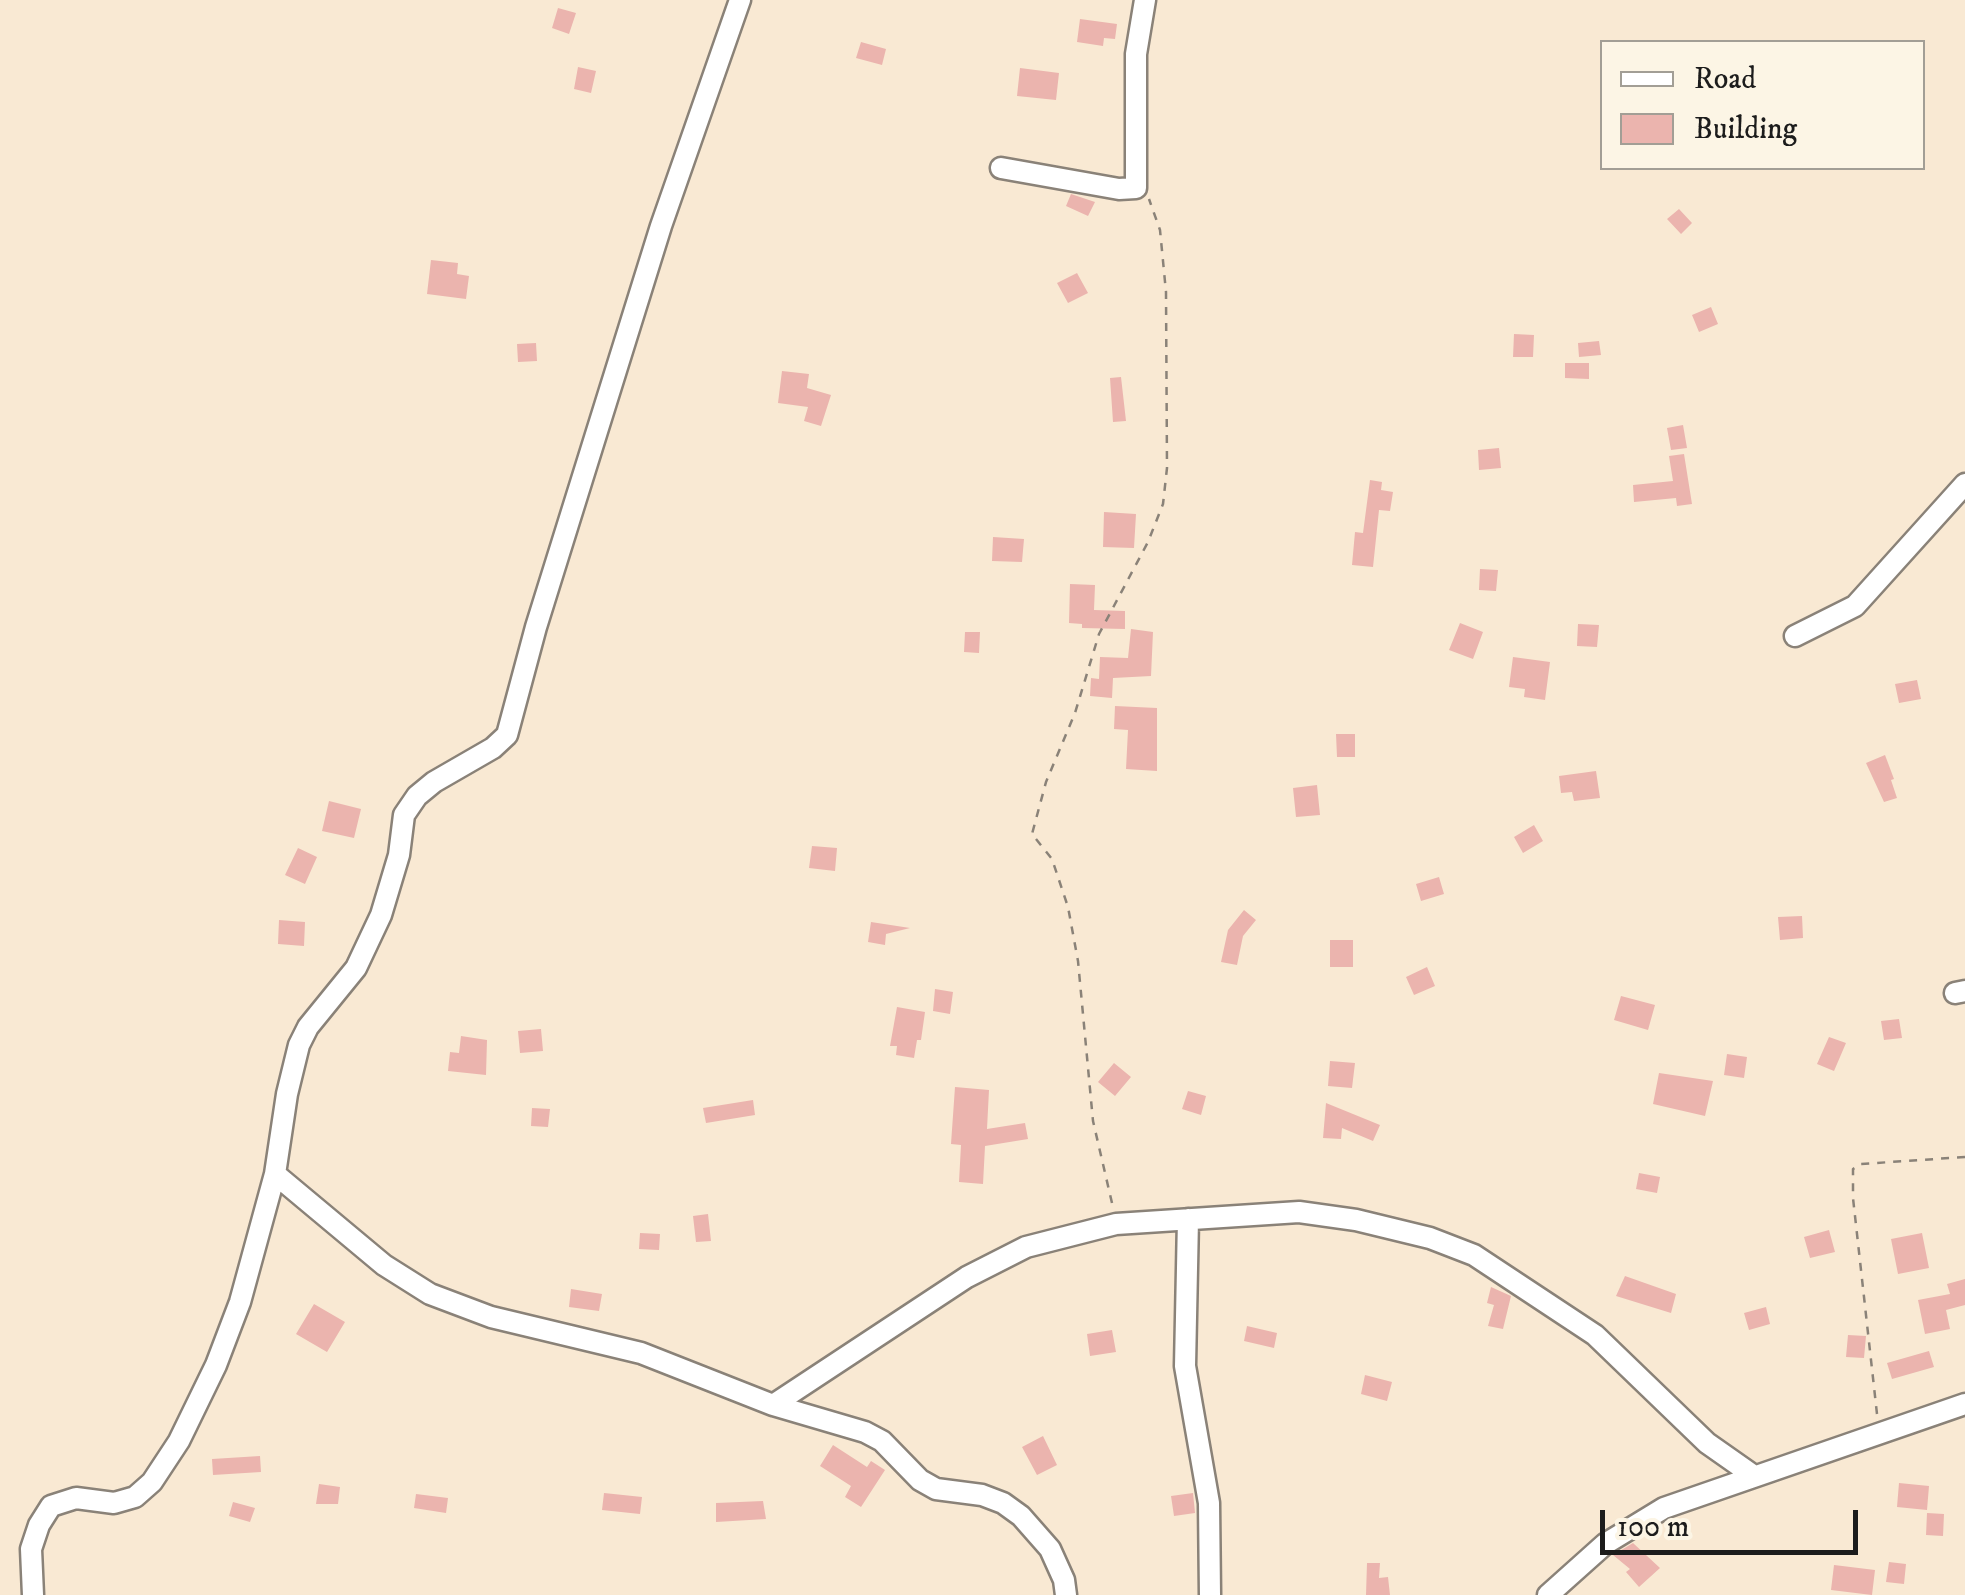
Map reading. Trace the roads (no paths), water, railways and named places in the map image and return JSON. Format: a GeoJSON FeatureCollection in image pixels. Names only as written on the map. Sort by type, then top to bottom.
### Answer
{"type":"FeatureCollection","features":[{"type":"Feature","properties":{"kind":"street"},"geometry":{"type":"LineString","coordinates":[[33,1595],[32,1549],[39,1525],[51,1506],[76,1498],[114,1504],[135,1497],[152,1482],[178,1441],[216,1365],[240,1302],[276,1174],[287,1094],[300,1045],[308,1027],[356,968],[381,916],[399,855],[404,815],[417,796],[434,782],[493,748],[507,734],[536,627],[661,226],[740,0]]}},
{"type":"Feature","properties":{"kind":"street"},"geometry":{"type":"LineString","coordinates":[[1001,168],[1119,189],[1136,188],[1136,54],[1145,0]]}},
{"type":"Feature","properties":{"kind":"street"},"geometry":{"type":"LineString","coordinates":[[1796,636],[1855,606],[1965,484]]}},
{"type":"Feature","properties":{"kind":"street"},"geometry":{"type":"LineString","coordinates":[[276,1174],[384,1265],[430,1294],[491,1318],[641,1353],[773,1405],[865,1432],[882,1441],[920,1480],[936,1488],[982,1495],[1003,1503],[1021,1516],[1050,1549],[1064,1580],[1066,1595]]}},
{"type":"Feature","properties":{"kind":"street"},"geometry":{"type":"LineString","coordinates":[[773,1405],[968,1277],[1026,1247],[1116,1224],[1299,1212],[1356,1220],[1430,1238],[1474,1255],[1595,1335],[1707,1443],[1754,1476]]}},
{"type":"Feature","properties":{"kind":"street"},"geometry":{"type":"LineString","coordinates":[[1188,1219],[1185,1366],[1209,1503],[1210,1595]]}},
{"type":"Feature","properties":{"kind":"street"},"geometry":{"type":"LineString","coordinates":[[1548,1595],[1605,1544],[1664,1508],[1965,1404]]}}]}
